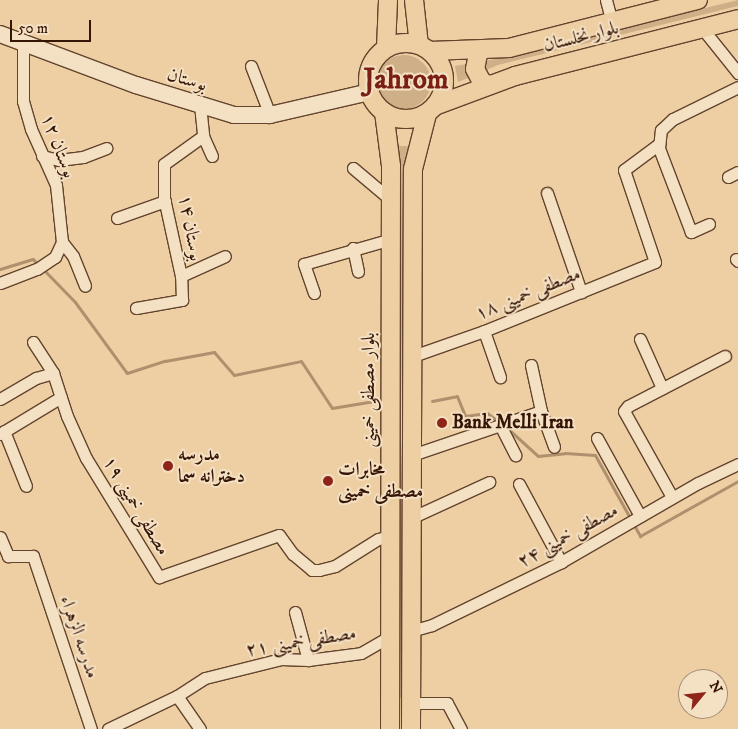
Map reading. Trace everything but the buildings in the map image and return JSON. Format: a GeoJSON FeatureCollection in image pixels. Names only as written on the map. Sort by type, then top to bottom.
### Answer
{"type":"FeatureCollection","features":[{"type":"Feature","properties":{"kind":"main road"},"geometry":{"type":"LineString","coordinates":[[386,48],[388,0]]}},
{"type":"Feature","properties":{"kind":"main road"},"geometry":{"type":"LineString","coordinates":[[390,724],[411,717],[413,169],[432,109],[445,82],[438,60],[425,48],[414,0]]}},
{"type":"Feature","properties":{"kind":"main road","name":"بلوار نخلستان"},"geometry":{"type":"LineString","coordinates":[[425,48],[509,48],[698,0]]}},
{"type":"Feature","properties":{"kind":"main road","name":"بلوار نخلستان"},"geometry":{"type":"LineString","coordinates":[[432,109],[489,85],[738,19]]}},
{"type":"Feature","properties":{"kind":"main road","name":"بوستان"},"geometry":{"type":"LineString","coordinates":[[0,34],[136,85],[234,115],[270,115],[370,92]]}},
{"type":"Feature","properties":{"kind":"main road"},"geometry":{"type":"LineString","coordinates":[[425,48],[396,44],[386,48],[370,68],[370,92],[384,112],[405,120],[432,109]]}},
{"type":"Feature","properties":{"kind":"main road"},"geometry":{"type":"LineString","coordinates":[[484,49],[475,61],[474,69],[482,82],[489,85]]}},
{"type":"Feature","properties":{"kind":"main road","name":"بلوار مصطفی خمینی"},"geometry":{"type":"LineString","coordinates":[[384,112],[391,166],[390,724]]}},
{"type":"Feature","properties":{"kind":"street"},"geometry":{"type":"LineString","coordinates":[[606,0],[612,22]]}},
{"type":"Feature","properties":{"kind":"street"},"geometry":{"type":"LineString","coordinates":[[702,28],[738,73]]}},
{"type":"Feature","properties":{"kind":"street","name":"۱۲ بوستان"},"geometry":{"type":"LineString","coordinates":[[23,42],[23,101],[42,156],[56,185],[62,242],[73,256],[85,286]]}},
{"type":"Feature","properties":{"kind":"street"},"geometry":{"type":"LineString","coordinates":[[251,66],[270,115]]}},
{"type":"Feature","properties":{"kind":"street"},"geometry":{"type":"LineString","coordinates":[[708,224],[691,232],[660,144],[661,130],[673,119],[738,87]]}},
{"type":"Feature","properties":{"kind":"street"},"geometry":{"type":"LineString","coordinates":[[200,105],[203,136],[212,156]]}},
{"type":"Feature","properties":{"kind":"street","name":"بوستان ۱۴"},"geometry":{"type":"LineString","coordinates":[[136,308],[182,300],[181,276],[165,201],[164,164],[203,136]]}},
{"type":"Feature","properties":{"kind":"street","name":"مصطفی خمینی ۱۸"},"geometry":{"type":"LineString","coordinates":[[412,356],[484,331],[655,262],[624,170],[660,144]]}},
{"type":"Feature","properties":{"kind":"street"},"geometry":{"type":"LineString","coordinates":[[42,156],[59,160],[83,157],[106,148]]}},
{"type":"Feature","properties":{"kind":"street"},"geometry":{"type":"LineString","coordinates":[[352,168],[391,200]]}},
{"type":"Feature","properties":{"kind":"street"},"geometry":{"type":"LineString","coordinates":[[547,193],[581,292]]}},
{"type":"Feature","properties":{"kind":"street"},"geometry":{"type":"LineString","coordinates":[[117,218],[165,201]]}},
{"type":"Feature","properties":{"kind":"street"},"geometry":{"type":"LineString","coordinates":[[314,293],[304,264],[353,248],[391,239]]}},
{"type":"Feature","properties":{"kind":"street"},"geometry":{"type":"LineString","coordinates":[[0,283],[49,261],[55,256],[62,242]]}},
{"type":"Feature","properties":{"kind":"street"},"geometry":{"type":"LineString","coordinates":[[353,248],[358,271]]}},
{"type":"Feature","properties":{"kind":"street"},"geometry":{"type":"LineString","coordinates":[[181,276],[224,256]]}},
{"type":"Feature","properties":{"kind":"street"},"geometry":{"type":"LineString","coordinates":[[484,331],[500,377]]}},
{"type":"Feature","properties":{"kind":"street"},"geometry":{"type":"LineString","coordinates":[[640,338],[662,388]]}},
{"type":"Feature","properties":{"kind":"street","name":"مصطفی خمینی ۱۹"},"geometry":{"type":"LineString","coordinates":[[33,342],[53,373],[86,458],[159,577],[280,534],[293,554],[312,570],[335,566],[378,539],[390,536]]}},
{"type":"Feature","properties":{"kind":"street"},"geometry":{"type":"LineString","coordinates":[[672,497],[624,412],[628,406],[725,356]]}},
{"type":"Feature","properties":{"kind":"street"},"geometry":{"type":"LineString","coordinates":[[531,365],[541,411],[554,446]]}},
{"type":"Feature","properties":{"kind":"street"},"geometry":{"type":"LineString","coordinates":[[0,399],[36,378],[53,373]]}},
{"type":"Feature","properties":{"kind":"street"},"geometry":{"type":"LineString","coordinates":[[26,486],[2,433],[62,397]]}},
{"type":"Feature","properties":{"kind":"street"},"geometry":{"type":"LineString","coordinates":[[412,455],[541,411]]}},
{"type":"Feature","properties":{"kind":"street"},"geometry":{"type":"LineString","coordinates":[[500,425],[516,455]]}},
{"type":"Feature","properties":{"kind":"street"},"geometry":{"type":"LineString","coordinates":[[597,438],[640,516]]}},
{"type":"Feature","properties":{"kind":"street","name":"مصطفی خمینی ۲۴"},"geometry":{"type":"LineString","coordinates":[[411,631],[432,625],[561,562],[672,497],[738,464]]}},
{"type":"Feature","properties":{"kind":"street"},"geometry":{"type":"LineString","coordinates":[[413,517],[489,482]]}},
{"type":"Feature","properties":{"kind":"street"},"geometry":{"type":"LineString","coordinates":[[519,484],[561,562]]}},
{"type":"Feature","properties":{"kind":"street","name":"مدرسه الزهراء"},"geometry":{"type":"LineString","coordinates":[[0,537],[8,556],[33,556],[92,729]]}},
{"type":"Feature","properties":{"kind":"street"},"geometry":{"type":"LineString","coordinates":[[295,612],[308,660]]}},
{"type":"Feature","properties":{"kind":"street","name":"مصطفی خمینی ۲۱"},"geometry":{"type":"LineString","coordinates":[[108,729],[177,696],[205,678],[260,663],[308,660],[361,653],[390,636]]}},
{"type":"Feature","properties":{"kind":"street"},"geometry":{"type":"LineString","coordinates":[[177,696],[200,729]]}},
{"type":"Feature","properties":{"kind":"street"},"geometry":{"type":"LineString","coordinates":[[411,717],[447,702],[461,729]]}},
{"type":"Feature","properties":{"kind":"shaded area"},"geometry":{"type":"Polygon","coordinates":[[[738,0],[738,6],[498,65],[458,82],[455,66],[496,59],[738,0]]]}},
{"type":"Feature","properties":{"kind":"shaded area"},"geometry":{"type":"Polygon","coordinates":[[[399,55],[409,55],[419,59],[427,67],[431,82],[427,97],[419,105],[409,109],[399,109],[389,105],[381,97],[377,87],[377,77],[381,67],[389,59],[399,55]]]}},
{"type":"Feature","properties":{"kind":"shaded area"},"geometry":{"type":"Polygon","coordinates":[[[399,146],[410,146],[405,698],[398,698],[402,419],[399,146]]]}},
{"type":"Feature","properties":{"kind":"waterway"},"geometry":{"type":"LineString","coordinates":[[0,269],[33,259],[38,265]]}},
{"type":"Feature","properties":{"kind":"waterway"},"geometry":{"type":"LineString","coordinates":[[43,269],[75,302],[127,373],[165,361],[214,352],[234,375],[301,361],[332,408],[380,400]]}},
{"type":"Feature","properties":{"kind":"waterway"},"geometry":{"type":"LineString","coordinates":[[432,401],[457,396],[465,416],[487,413],[499,422]]}},
{"type":"Feature","properties":{"kind":"waterway"},"geometry":{"type":"LineString","coordinates":[[506,427],[538,456],[565,453],[595,455],[640,536],[738,481]]}},
{"type":"Feature","properties":{"kind":"place","name":"Bank Melli Iran"},"geometry":{"type":"Point","coordinates":[442,423]}},
{"type":"Feature","properties":{"kind":"place","name":"مدرسه دخترانه سما"},"geometry":{"type":"Point","coordinates":[168,466]}},
{"type":"Feature","properties":{"kind":"place","name":"مخابرات مصطفی خمینی"},"geometry":{"type":"Point","coordinates":[328,481]}},
{"type":"Feature","properties":{"kind":"district","name":"Jahrom"},"geometry":{"type":"Point","coordinates":[406,81]}}]}
